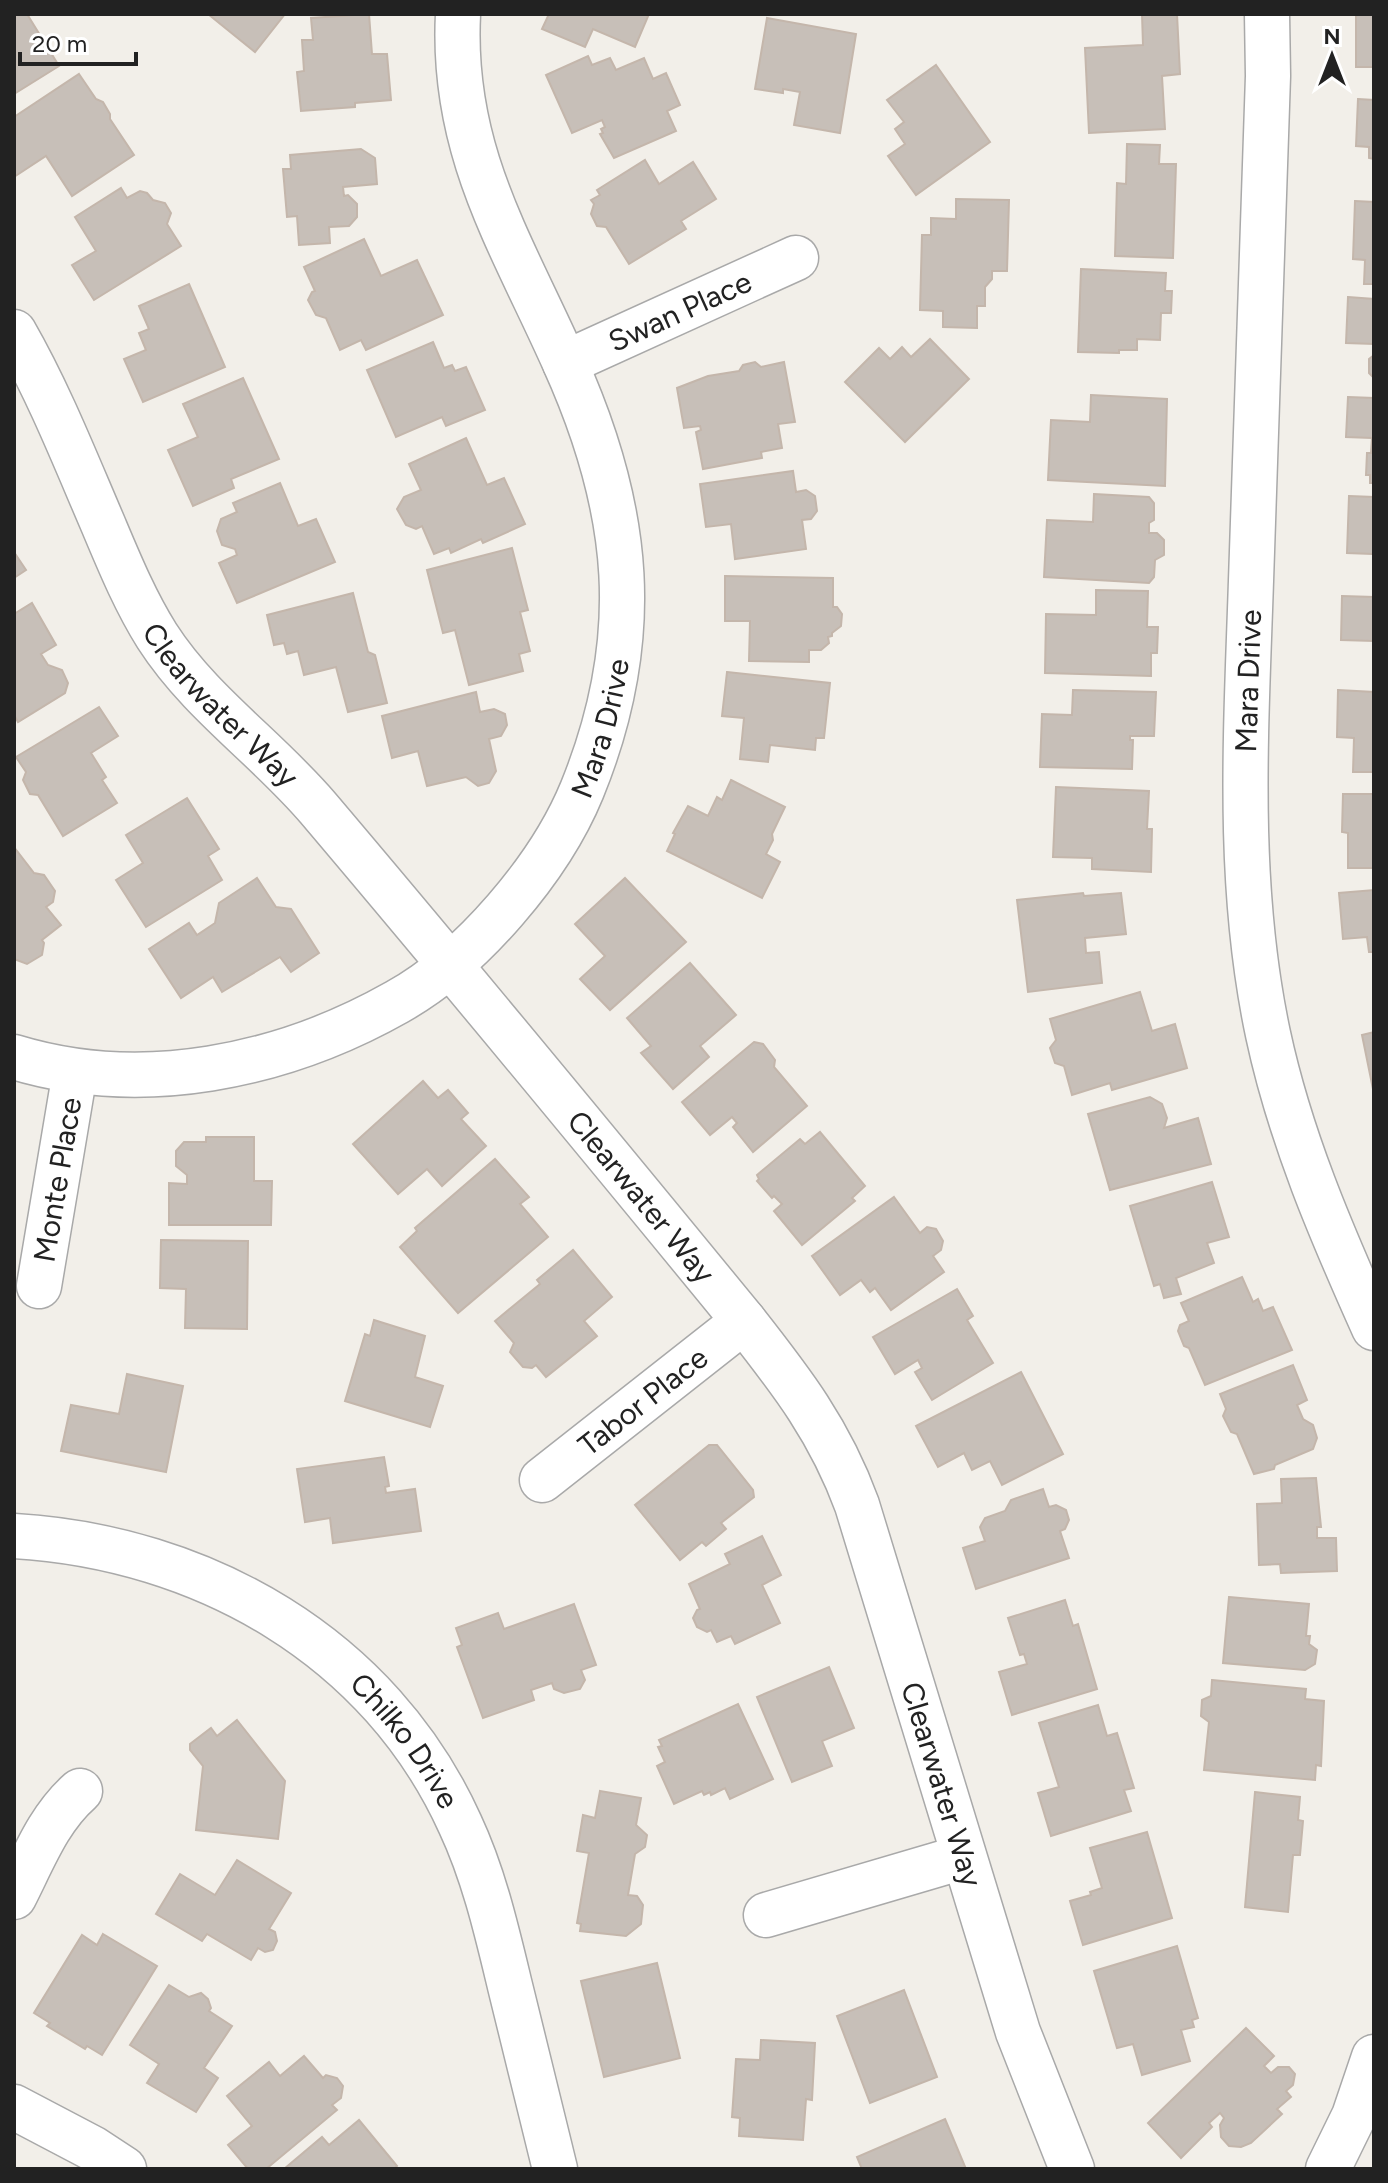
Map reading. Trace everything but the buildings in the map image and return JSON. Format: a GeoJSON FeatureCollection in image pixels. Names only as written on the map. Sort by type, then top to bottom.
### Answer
{"type":"FeatureCollection","features":[{"type":"Feature","properties":{"kind":"street","name":"Mara Drive"},"geometry":{"type":"LineString","coordinates":[[14,1057],[75,1072],[130,1075],[184,1071],[239,1064],[289,1051],[381,1011],[409,996],[452,965],[524,885],[563,829],[596,753],[617,672],[623,584],[618,526],[603,464],[565,363],[479,175],[457,77],[458,14]]}},
{"type":"Feature","properties":{"kind":"street","name":"Mara Drive"},"geometry":{"type":"LineString","coordinates":[[1267,14],[1268,76],[1244,793],[1250,914],[1268,1033],[1298,1144],[1318,1200],[1374,1328]]}},
{"type":"Feature","properties":{"kind":"street","name":"Swan Place"},"geometry":{"type":"LineString","coordinates":[[565,363],[796,258]]}},
{"type":"Feature","properties":{"kind":"street","name":"Clearwater Way"},"geometry":{"type":"LineString","coordinates":[[14,332],[56,415],[126,578],[162,643],[205,696],[300,787],[452,965],[744,1321],[813,1412],[846,1474],[1027,2058],[1072,2169]]}},
{"type":"Feature","properties":{"kind":"street","name":"Monte Place"},"geometry":{"type":"LineString","coordinates":[[39,1286],[75,1072]]}},
{"type":"Feature","properties":{"kind":"street","name":"Tabor Place"},"geometry":{"type":"LineString","coordinates":[[542,1480],[744,1321]]}},
{"type":"Feature","properties":{"kind":"street","name":"Chilko Drive"},"geometry":{"type":"LineString","coordinates":[[14,1536],[78,1542],[124,1551],[177,1567],[232,1591],[270,1612],[318,1646],[381,1704],[441,1786],[469,1846],[500,1945],[555,2169]]}},
{"type":"Feature","properties":{"kind":"street"},"geometry":{"type":"LineString","coordinates":[[14,1897],[54,1820],[80,1791]]}},
{"type":"Feature","properties":{"kind":"street"},"geometry":{"type":"LineString","coordinates":[[766,1915],[963,1857]]}},
{"type":"Feature","properties":{"kind":"street"},"geometry":{"type":"LineString","coordinates":[[1328,2169],[1354,2116],[1374,2057]]}},
{"type":"Feature","properties":{"kind":"street"},"geometry":{"type":"LineString","coordinates":[[14,2107],[92,2148],[124,2169]]}}]}
